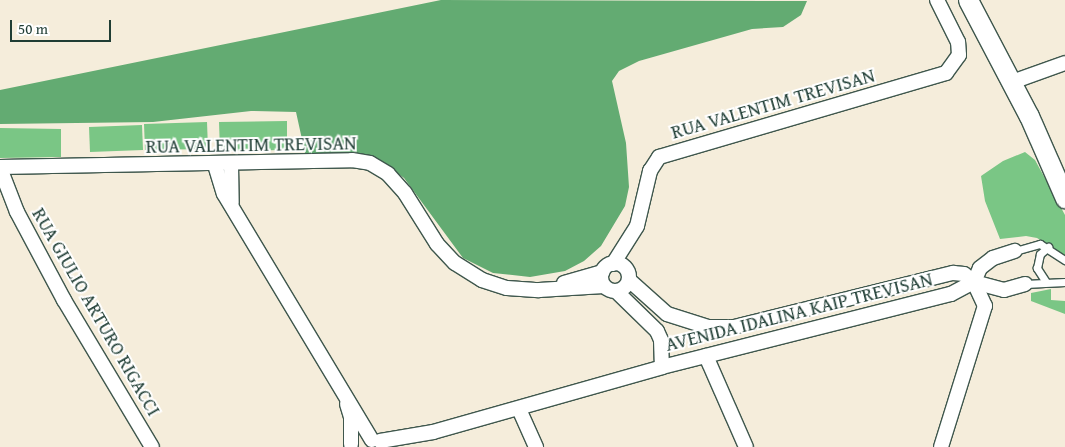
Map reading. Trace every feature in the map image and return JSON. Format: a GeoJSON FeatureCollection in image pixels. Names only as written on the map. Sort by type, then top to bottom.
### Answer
{"type":"FeatureCollection","features":[{"type":"Feature","properties":{"kind":"street","name":"RUA VALENTIM TREVISAN"},"geometry":{"type":"LineString","coordinates":[[628,275],[650,171],[659,157],[925,81],[946,73],[959,55],[955,34],[937,0]]}},
{"type":"Feature","properties":{"kind":"street"},"geometry":{"type":"LineString","coordinates":[[968,0],[1012,82],[1065,198]]}},
{"type":"Feature","properties":{"kind":"street"},"geometry":{"type":"LineString","coordinates":[[1012,82],[1065,63]]}},
{"type":"Feature","properties":{"kind":"street","name":"RUA VALENTIM TREVISAN"},"geometry":{"type":"LineString","coordinates":[[0,167],[215,165],[352,160],[370,163],[388,174],[405,193],[437,244],[455,263],[482,280],[508,288],[554,290],[609,278],[637,226]]}},
{"type":"Feature","properties":{"kind":"street"},"geometry":{"type":"LineString","coordinates":[[231,164],[232,203]]}},
{"type":"Feature","properties":{"kind":"street"},"geometry":{"type":"LineString","coordinates":[[215,165],[224,194],[232,203],[344,396],[380,443]]}},
{"type":"Feature","properties":{"kind":"street","name":"RUA GIULIO ARTURO RIGACCI"},"geometry":{"type":"LineString","coordinates":[[0,167],[17,212],[64,300],[152,447]]}},
{"type":"Feature","properties":{"kind":"street","name":"AVENIDA IDALINA KAIP TREVISAN"},"geometry":{"type":"LineString","coordinates":[[609,278],[657,331],[661,340],[662,367],[951,294],[974,282],[980,268],[993,258],[1015,252]]}},
{"type":"Feature","properties":{"kind":"street","name":"AVENIDA IDALINA KAIP TREVISAN"},"geometry":{"type":"LineString","coordinates":[[628,275],[667,314],[708,327],[734,327],[953,273],[964,274],[974,282],[1004,290],[1025,284]]}},
{"type":"Feature","properties":{"kind":"street"},"geometry":{"type":"LineString","coordinates":[[609,278],[622,289],[628,275]]}},
{"type":"Feature","properties":{"kind":"street"},"geometry":{"type":"LineString","coordinates":[[609,278],[628,275]]}},
{"type":"Feature","properties":{"kind":"street","name":"RUA VALENTIM TREVISAN"},"geometry":{"type":"LineString","coordinates":[[539,290],[609,278]]}},
{"type":"Feature","properties":{"kind":"street"},"geometry":{"type":"LineString","coordinates":[[940,447],[985,306],[974,282]]}},
{"type":"Feature","properties":{"kind":"street"},"geometry":{"type":"LineString","coordinates":[[706,356],[746,447]]}},
{"type":"Feature","properties":{"kind":"street"},"geometry":{"type":"LineString","coordinates":[[344,396],[351,417],[348,445],[380,443],[433,432],[519,409],[662,367]]}},
{"type":"Feature","properties":{"kind":"street"},"geometry":{"type":"LineString","coordinates":[[519,409],[536,447]]}},
{"type":"Feature","properties":{"kind":"street"},"geometry":{"type":"LineString","coordinates":[[406,447],[433,432]]}},
{"type":"Feature","properties":{"kind":"lane"},"geometry":{"type":"LineString","coordinates":[[1015,252],[1040,244],[1048,247],[1065,260]]}},
{"type":"Feature","properties":{"kind":"lane"},"geometry":{"type":"LineString","coordinates":[[1046,282],[1037,268],[1040,254],[1048,247]]}},
{"type":"Feature","properties":{"kind":"lane"},"geometry":{"type":"LineString","coordinates":[[1025,284],[1065,282]]}},
{"type":"Feature","properties":{"kind":"green space"},"geometry":{"type":"Polygon","coordinates":[[[441,0],[807,1],[801,15],[783,27],[752,29],[639,61],[619,71],[612,81],[626,143],[629,187],[625,206],[601,246],[584,261],[565,271],[530,277],[493,273],[463,258],[404,178],[380,161],[341,154],[305,153],[296,112],[251,111],[153,122],[0,124],[0,90],[441,0]]]}},
{"type":"Feature","properties":{"kind":"green space"},"geometry":{"type":"Polygon","coordinates":[[[287,121],[287,150],[220,151],[219,122],[287,121]]]}},
{"type":"Feature","properties":{"kind":"green space"},"geometry":{"type":"Polygon","coordinates":[[[207,122],[208,149],[145,150],[144,124],[207,122]]]}},
{"type":"Feature","properties":{"kind":"green space"},"geometry":{"type":"Polygon","coordinates":[[[142,125],[143,150],[90,152],[89,127],[142,125]]]}},
{"type":"Feature","properties":{"kind":"green space"},"geometry":{"type":"Polygon","coordinates":[[[0,128],[61,129],[61,157],[0,158],[0,128]]]}},
{"type":"Feature","properties":{"kind":"green space"},"geometry":{"type":"Polygon","coordinates":[[[1025,152],[1035,160],[1065,215],[1065,256],[1037,238],[1026,236],[1000,239],[985,201],[981,176],[1003,161],[1025,152]]]}},
{"type":"Feature","properties":{"kind":"green space"},"geometry":{"type":"Polygon","coordinates":[[[1051,289],[1051,300],[1065,301],[1065,314],[1031,301],[1031,293],[1051,289]]]}}]}
